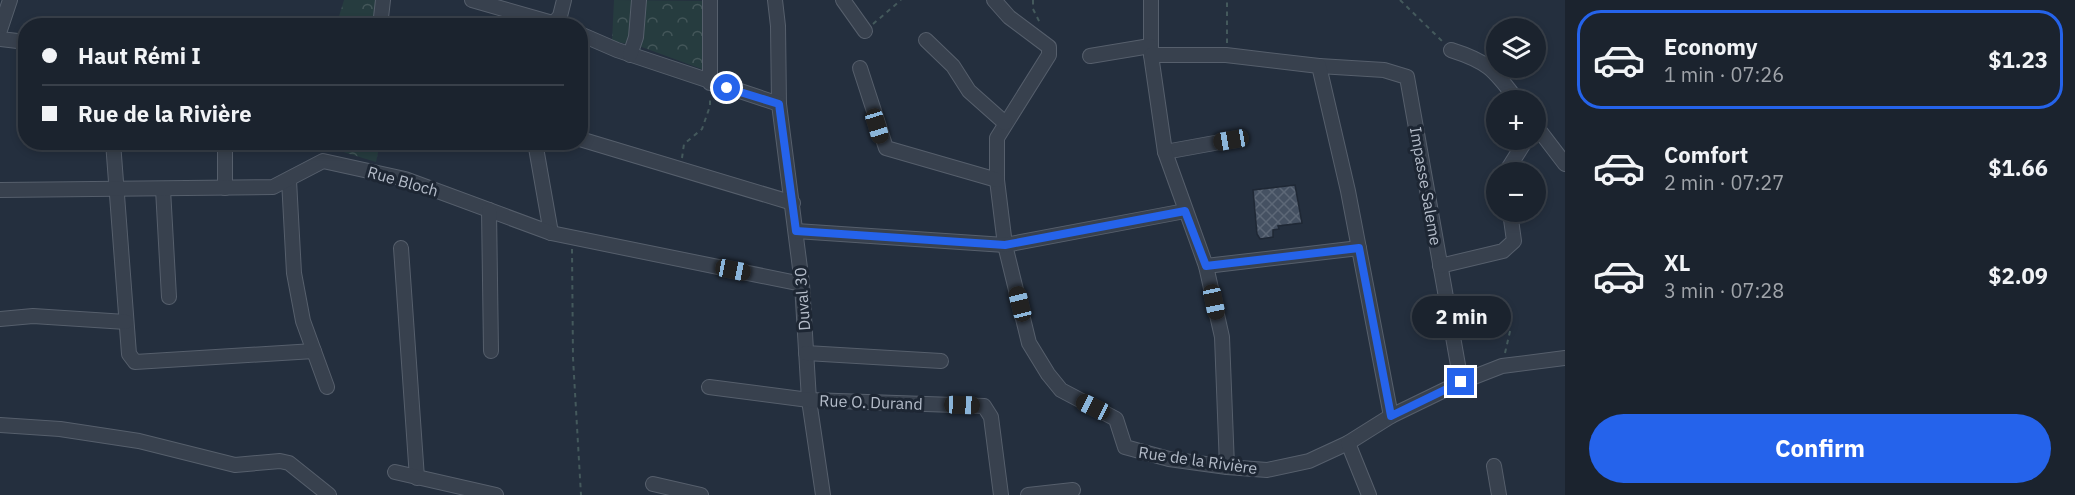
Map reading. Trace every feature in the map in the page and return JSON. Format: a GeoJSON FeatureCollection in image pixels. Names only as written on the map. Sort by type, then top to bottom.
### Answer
{"type":"FeatureCollection","features":[{"type":"Feature","properties":{"kind":"street"},"geometry":{"type":"LineString","coordinates":[[0,30],[10,0]]}},
{"type":"Feature","properties":{"kind":"street"},"geometry":{"type":"LineString","coordinates":[[381,18],[383,0]]}},
{"type":"Feature","properties":{"kind":"street"},"geometry":{"type":"LineString","coordinates":[[472,0],[535,18]]}},
{"type":"Feature","properties":{"kind":"street"},"geometry":{"type":"LineString","coordinates":[[559,18],[564,0]]}},
{"type":"Feature","properties":{"kind":"street"},"geometry":{"type":"LineString","coordinates":[[630,55],[636,37],[639,0]]}},
{"type":"Feature","properties":{"kind":"street"},"geometry":{"type":"LineString","coordinates":[[710,0],[710,82]]}},
{"type":"Feature","properties":{"kind":"street","name":"Duval 30"},"geometry":{"type":"LineString","coordinates":[[775,0],[778,26],[779,104],[802,284],[809,400],[823,495]]}},
{"type":"Feature","properties":{"kind":"street"},"geometry":{"type":"LineString","coordinates":[[843,0],[865,32]]}},
{"type":"Feature","properties":{"kind":"street"},"geometry":{"type":"LineString","coordinates":[[994,0],[1009,17],[1049,47],[1048,55],[1005,123],[996,144],[997,180],[1005,245]]}},
{"type":"Feature","properties":{"kind":"street"},"geometry":{"type":"LineString","coordinates":[[1151,0],[1151,51],[1165,152],[1206,266],[1222,337],[1227,467]]}},
{"type":"Feature","properties":{"kind":"street"},"geometry":{"type":"LineString","coordinates":[[588,37],[630,55],[779,104]]}},
{"type":"Feature","properties":{"kind":"street"},"geometry":{"type":"LineString","coordinates":[[0,39],[18,41]]}},
{"type":"Feature","properties":{"kind":"street"},"geometry":{"type":"LineString","coordinates":[[926,40],[953,66],[969,91],[1005,123]]}},
{"type":"Feature","properties":{"kind":"street"},"geometry":{"type":"LineString","coordinates":[[1451,50],[1472,57],[1493,68],[1510,90]]}},
{"type":"Feature","properties":{"kind":"street"},"geometry":{"type":"LineString","coordinates":[[1090,56],[1151,51],[1226,55],[1319,66],[1359,248],[1391,416]]}},
{"type":"Feature","properties":{"kind":"street","name":"Impasse Saleme"},"geometry":{"type":"LineString","coordinates":[[1319,66],[1384,70],[1407,77],[1461,382]]}},
{"type":"Feature","properties":{"kind":"street"},"geometry":{"type":"LineString","coordinates":[[860,68],[886,148],[997,180]]}},
{"type":"Feature","properties":{"kind":"street"},"geometry":{"type":"LineString","coordinates":[[1165,152],[1231,140]]}},
{"type":"Feature","properties":{"kind":"street"},"geometry":{"type":"LineString","coordinates":[[1546,140],[1565,164]]}},
{"type":"Feature","properties":{"kind":"street"},"geometry":{"type":"LineString","coordinates":[[588,141],[793,204]]}},
{"type":"Feature","properties":{"kind":"street"},"geometry":{"type":"LineString","coordinates":[[114,150],[129,354],[135,362],[314,351]]}},
{"type":"Feature","properties":{"kind":"street"},"geometry":{"type":"LineString","coordinates":[[225,150],[225,188]]}},
{"type":"Feature","properties":{"kind":"street"},"geometry":{"type":"LineString","coordinates":[[536,150],[551,233]]}},
{"type":"Feature","properties":{"kind":"street","name":"Rue Bloch"},"geometry":{"type":"LineString","coordinates":[[0,190],[273,187],[323,161],[405,179],[551,233],[802,284]]}},
{"type":"Feature","properties":{"kind":"street"},"geometry":{"type":"LineString","coordinates":[[289,180],[294,273],[303,321],[327,387]]}},
{"type":"Feature","properties":{"kind":"street"},"geometry":{"type":"LineString","coordinates":[[163,189],[169,297]]}},
{"type":"Feature","properties":{"kind":"street"},"geometry":{"type":"LineString","coordinates":[[489,210],[491,351]]}},
{"type":"Feature","properties":{"kind":"street"},"geometry":{"type":"LineString","coordinates":[[796,231],[1005,245],[1185,211]]}},
{"type":"Feature","properties":{"kind":"street"},"geometry":{"type":"LineString","coordinates":[[1440,266],[1503,251],[1514,241],[1511,222]]}},
{"type":"Feature","properties":{"kind":"street","name":"Rue de la Rivière"},"geometry":{"type":"LineString","coordinates":[[1005,245],[1029,343],[1048,374],[1061,390],[1116,419],[1122,444],[1131,450],[1227,467],[1267,470],[1298,464],[1348,443],[1391,416],[1461,382],[1502,366],[1565,358]]}},
{"type":"Feature","properties":{"kind":"street"},"geometry":{"type":"LineString","coordinates":[[401,248],[417,478]]}},
{"type":"Feature","properties":{"kind":"street"},"geometry":{"type":"LineString","coordinates":[[1206,266],[1359,248]]}},
{"type":"Feature","properties":{"kind":"street"},"geometry":{"type":"LineString","coordinates":[[0,319],[33,316],[126,322]]}},
{"type":"Feature","properties":{"kind":"street"},"geometry":{"type":"LineString","coordinates":[[806,353],[941,361]]}},
{"type":"Feature","properties":{"kind":"street"},"geometry":{"type":"LineString","coordinates":[[709,387],[809,400]]}},
{"type":"Feature","properties":{"kind":"street","name":"Rue O. Durand"},"geometry":{"type":"LineString","coordinates":[[809,400],[984,406],[991,417],[1001,495]]}},
{"type":"Feature","properties":{"kind":"street"},"geometry":{"type":"LineString","coordinates":[[0,426],[60,429],[139,441],[235,465],[280,461],[289,463],[329,495]]}},
{"type":"Feature","properties":{"kind":"street"},"geometry":{"type":"LineString","coordinates":[[1348,443],[1369,495]]}},
{"type":"Feature","properties":{"kind":"street"},"geometry":{"type":"LineString","coordinates":[[1494,466],[1499,495]]}},
{"type":"Feature","properties":{"kind":"street"},"geometry":{"type":"LineString","coordinates":[[395,472],[496,495]]}},
{"type":"Feature","properties":{"kind":"street"},"geometry":{"type":"LineString","coordinates":[[653,484],[701,495]]}},
{"type":"Feature","properties":{"kind":"street"},"geometry":{"type":"LineString","coordinates":[[1028,495],[1072,490]]}},
{"type":"Feature","properties":{"kind":"path"},"geometry":{"type":"LineString","coordinates":[[865,32],[901,0]]}},
{"type":"Feature","properties":{"kind":"path"},"geometry":{"type":"LineString","coordinates":[[1033,0],[1032,9],[1045,33],[1045,42]]}},
{"type":"Feature","properties":{"kind":"path"},"geometry":{"type":"LineString","coordinates":[[1226,55],[1227,0]]}},
{"type":"Feature","properties":{"kind":"path"},"geometry":{"type":"LineString","coordinates":[[1400,0],[1451,50]]}},
{"type":"Feature","properties":{"kind":"path"},"geometry":{"type":"LineString","coordinates":[[676,168],[684,144],[702,129],[710,106],[710,82]]}},
{"type":"Feature","properties":{"kind":"path"},"geometry":{"type":"LineString","coordinates":[[572,237],[573,358],[581,495]]}},
{"type":"Feature","properties":{"kind":"path"},"geometry":{"type":"LineString","coordinates":[[1502,366],[1511,327]]}},
{"type":"Feature","properties":{"kind":"green space"},"geometry":{"type":"Polygon","coordinates":[[[344,0],[384,0],[384,18],[338,18],[344,0]]]}},
{"type":"Feature","properties":{"kind":"green space"},"geometry":{"type":"Polygon","coordinates":[[[614,0],[710,1],[707,71],[639,46],[612,41],[614,0]]]}},
{"type":"Feature","properties":{"kind":"green space"},"geometry":{"type":"Polygon","coordinates":[[[337,150],[379,150],[376,162],[337,150]]]}},
{"type":"Feature","properties":{"kind":"building"},"geometry":{"type":"Polygon","coordinates":[[[1295,185],[1302,223],[1278,226],[1279,229],[1273,230],[1273,237],[1260,239],[1257,234],[1253,190],[1295,185]]]}},
{"type":"Feature","properties":{"kind":"route"},"geometry":{"type":"LineString","coordinates":[[727,88],[779,104],[796,231],[1005,245],[1185,211],[1206,266],[1359,248],[1391,416],[1461,382]]}}]}
